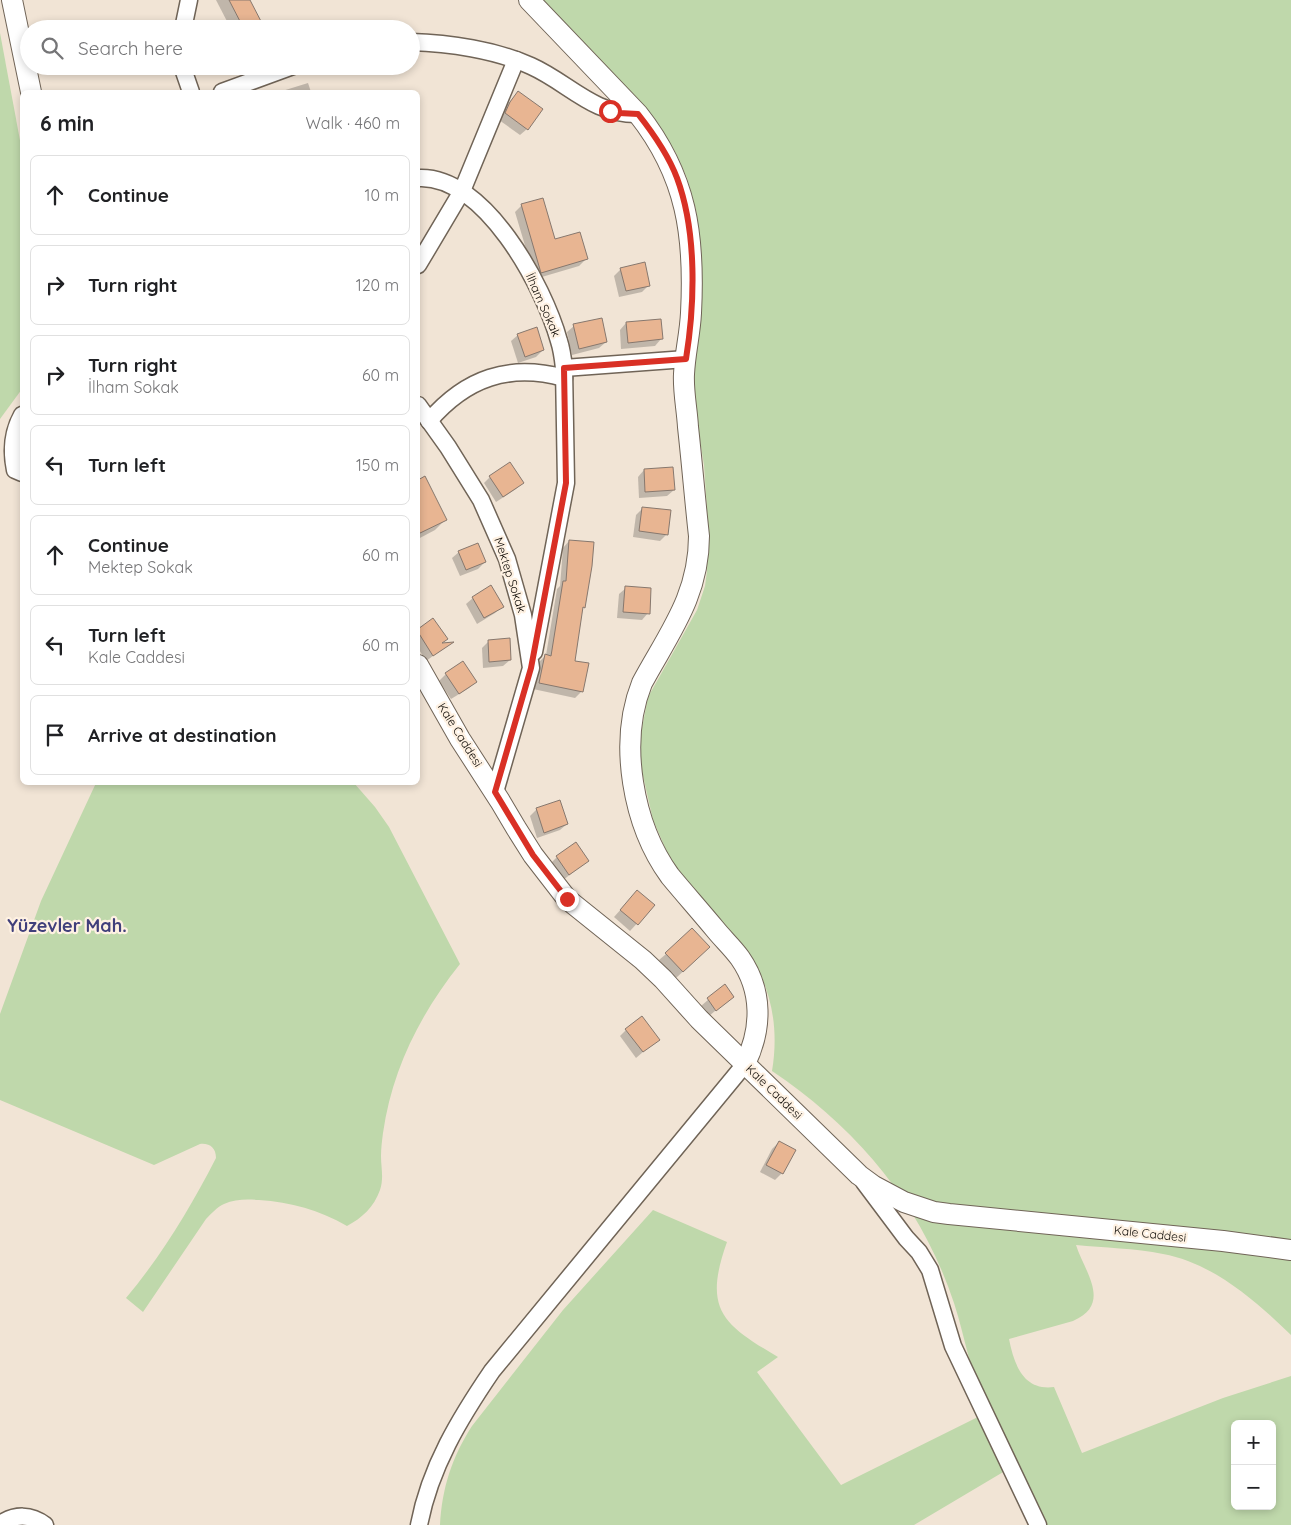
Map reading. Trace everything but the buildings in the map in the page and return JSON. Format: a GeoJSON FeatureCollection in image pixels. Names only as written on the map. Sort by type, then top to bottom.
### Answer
{"type":"FeatureCollection","features":[{"type":"Feature","properties":{"kind":"street"},"geometry":{"type":"LineString","coordinates":[[12,0],[20,41]]}},
{"type":"Feature","properties":{"kind":"street"},"geometry":{"type":"LineString","coordinates":[[185,20],[189,0]]}},
{"type":"Feature","properties":{"kind":"street"},"geometry":{"type":"LineString","coordinates":[[419,1525],[427,1491],[442,1454],[464,1414],[492,1371],[745,1064],[751,1052],[758,1026],[753,984],[740,957],[670,876],[652,847],[644,824],[631,765],[631,727],[637,694],[686,603],[697,568],[699,536],[684,375],[691,314],[692,284],[687,214],[669,162],[650,129],[530,0]]}},
{"type":"Feature","properties":{"kind":"street"},"geometry":{"type":"LineString","coordinates":[[420,43],[481,50],[498,54],[548,75],[600,108],[619,113],[638,114]]}},
{"type":"Feature","properties":{"kind":"street"},"geometry":{"type":"LineString","coordinates":[[420,262],[462,191],[516,60]]}},
{"type":"Feature","properties":{"kind":"street"},"geometry":{"type":"LineString","coordinates":[[27,75],[30,90]]}},
{"type":"Feature","properties":{"kind":"street"},"geometry":{"type":"LineString","coordinates":[[185,75],[190,90]]}},
{"type":"Feature","properties":{"kind":"street"},"geometry":{"type":"LineString","coordinates":[[227,90],[268,75]]}},
{"type":"Feature","properties":{"kind":"street","name":"İlham Sokak"},"geometry":{"type":"LineString","coordinates":[[420,178],[436,179],[454,186],[494,220],[518,252],[538,289],[559,341],[564,373],[566,483],[531,668]]}},
{"type":"Feature","properties":{"kind":"street"},"geometry":{"type":"LineString","coordinates":[[430,422],[450,399],[477,382],[491,377],[520,372],[564,373],[686,359]]}},
{"type":"Feature","properties":{"kind":"street","name":"Mektep Sokak"},"geometry":{"type":"LineString","coordinates":[[420,408],[466,473],[481,500],[507,559],[523,615],[531,668],[495,792]]}},
{"type":"Feature","properties":{"kind":"street"},"geometry":{"type":"LineString","coordinates":[[20,420],[16,429],[12,449],[15,470],[20,472]]}},
{"type":"Feature","properties":{"kind":"street","name":"Kale Caddesi"},"geometry":{"type":"LineString","coordinates":[[420,669],[460,739],[533,855],[567,899],[656,973],[699,1019],[859,1175],[889,1195],[934,1212],[1223,1241],[1291,1250]]}},
{"type":"Feature","properties":{"kind":"street"},"geometry":{"type":"LineString","coordinates":[[859,1175],[927,1265],[934,1280],[953,1346],[1038,1525]]}},
{"type":"Feature","properties":{"kind":"street"},"geometry":{"type":"LineString","coordinates":[[0,1524],[20,1516],[34,1518],[45,1525]]}},
{"type":"Feature","properties":{"kind":"green space"},"geometry":{"type":"Polygon","coordinates":[[[540,0],[1291,0],[1291,1335],[1233,1285],[1199,1266],[1181,1259],[1152,1252],[1076,1245],[1092,1286],[1094,1296],[1091,1306],[1085,1314],[1073,1321],[1009,1339],[1017,1366],[1027,1380],[1035,1385],[1054,1387],[1082,1453],[1223,1398],[1291,1376],[1291,1525],[1043,1525],[1015,1465],[914,1525],[440,1525],[443,1498],[449,1473],[459,1449],[472,1426],[563,1310],[653,1210],[727,1242],[717,1284],[718,1299],[722,1312],[743,1335],[778,1357],[757,1372],[841,1485],[988,1412],[973,1372],[954,1303],[924,1233],[905,1201],[859,1144],[832,1118],[772,1071],[775,1044],[773,1018],[771,1005],[757,967],[678,872],[670,859],[653,820],[641,767],[641,733],[648,697],[697,610],[705,586],[707,571],[708,525],[704,465],[691,386],[702,297],[701,248],[696,210],[687,178],[676,153],[660,128],[540,0]]]}},
{"type":"Feature","properties":{"kind":"green space"},"geometry":{"type":"Polygon","coordinates":[[[0,33],[20,140],[20,392],[0,419],[0,33]]]}},
{"type":"Feature","properties":{"kind":"green space"},"geometry":{"type":"Polygon","coordinates":[[[95,785],[356,785],[389,827],[460,964],[420,1023],[401,1065],[393,1087],[383,1133],[381,1186],[374,1202],[367,1211],[347,1226],[315,1211],[282,1203],[259,1200],[232,1201],[217,1208],[206,1219],[143,1312],[126,1298],[164,1248],[216,1158],[216,1154],[212,1147],[207,1144],[200,1144],[154,1165],[0,1100],[0,1014],[41,901],[95,785]]]}},
{"type":"Feature","properties":{"kind":"district","name":"Yüzevler Mah."},"geometry":{"type":"Point","coordinates":[67,926]}},
{"type":"Feature","properties":{"kind":"route"},"geometry":{"type":"LineString","coordinates":[[567,899],[533,855],[495,792],[531,668],[566,483],[564,368],[686,359],[691,314],[692,284],[687,214],[677,179],[660,145],[638,114],[610,111]]}}]}
